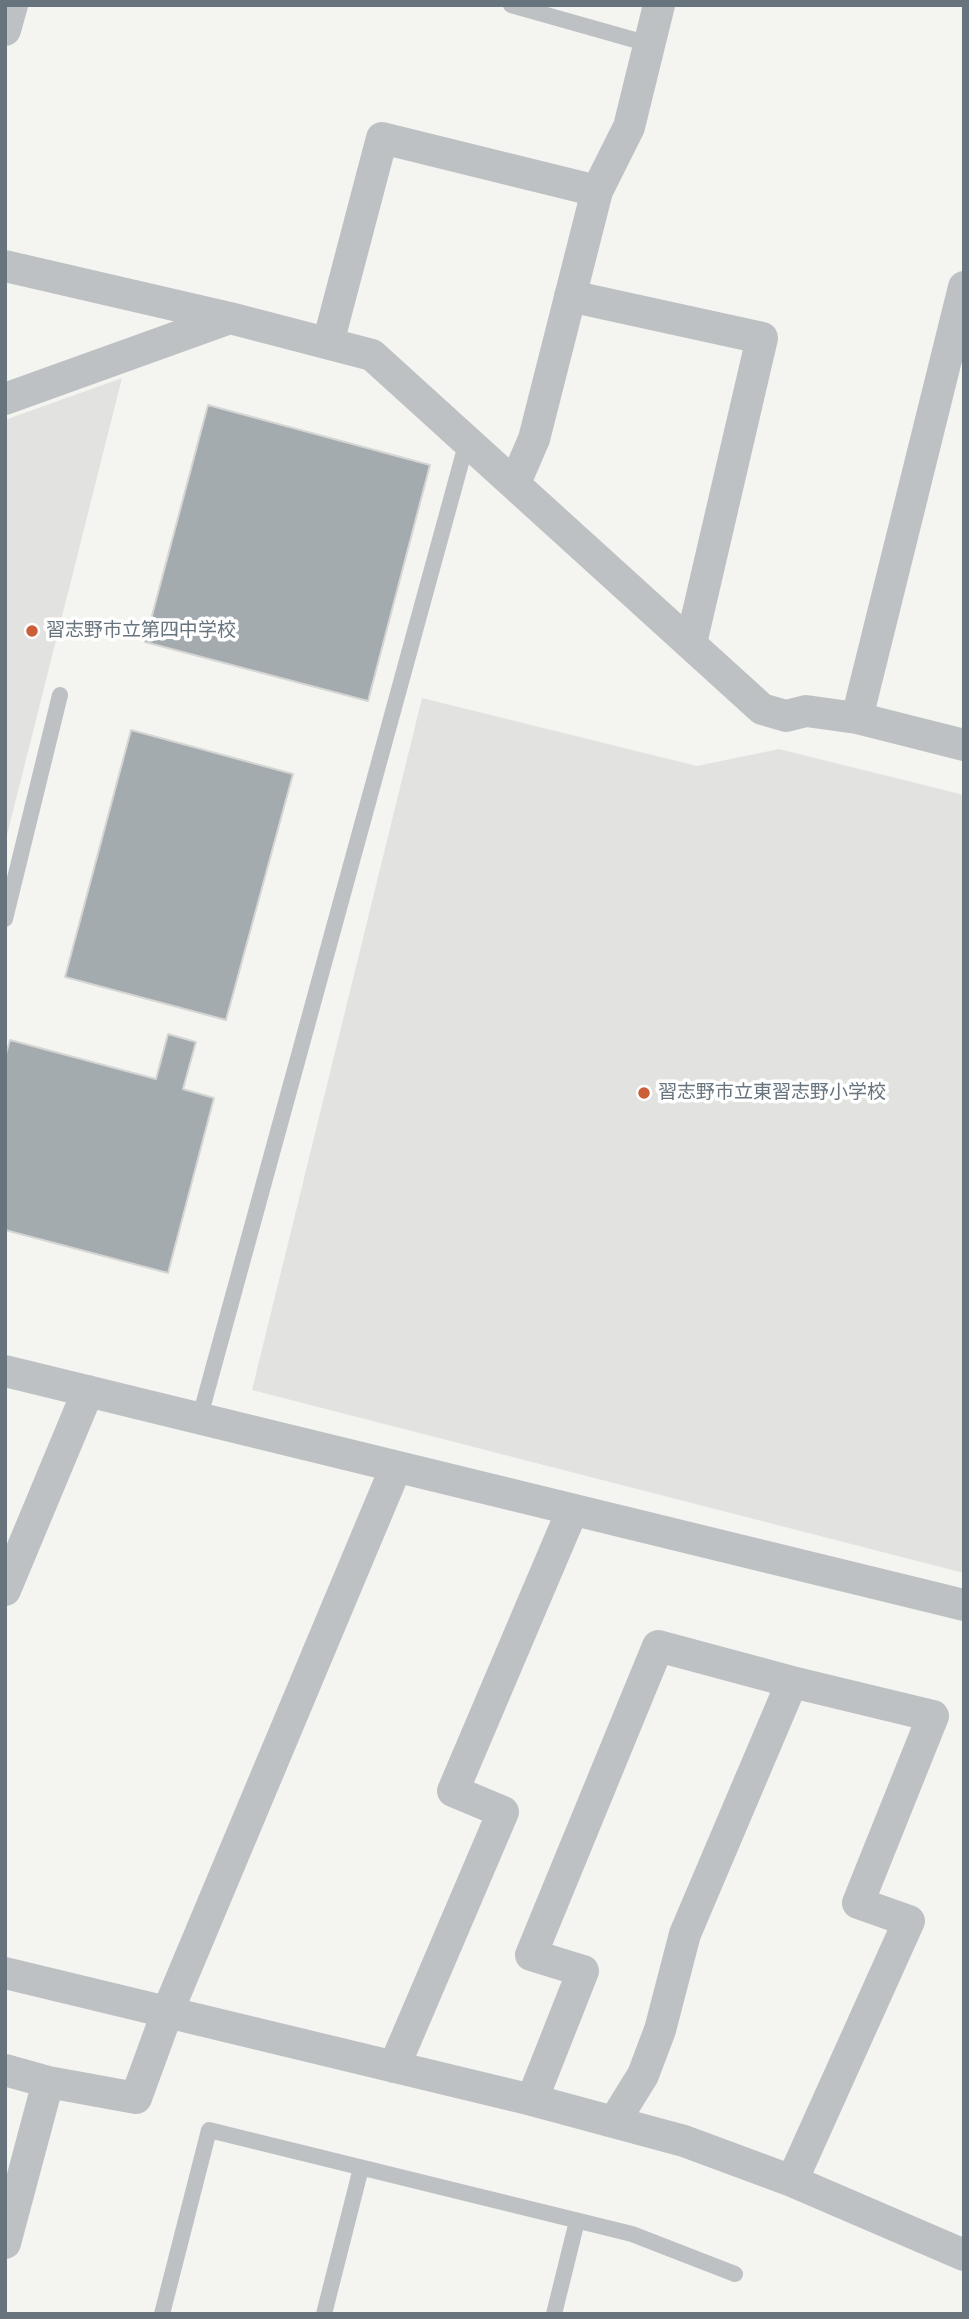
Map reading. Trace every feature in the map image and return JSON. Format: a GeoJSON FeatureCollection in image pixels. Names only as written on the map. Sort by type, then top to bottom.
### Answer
{"type":"FeatureCollection","features":[{"type":"Feature","properties":{"kind":"street"},"geometry":{"type":"LineString","coordinates":[[5,30],[12,5]]}},
{"type":"Feature","properties":{"kind":"street"},"geometry":{"type":"LineString","coordinates":[[515,483],[534,439],[597,191],[629,127],[659,5]]}},
{"type":"Feature","properties":{"kind":"street"},"geometry":{"type":"LineString","coordinates":[[328,343],[382,138],[597,191]]}},
{"type":"Feature","properties":{"kind":"street"},"geometry":{"type":"LineString","coordinates":[[5,266],[230,318],[372,355],[762,709],[786,716],[806,711],[858,718],[964,745]]}},
{"type":"Feature","properties":{"kind":"street"},"geometry":{"type":"LineString","coordinates":[[858,718],[964,287]]}},
{"type":"Feature","properties":{"kind":"street"},"geometry":{"type":"LineString","coordinates":[[570,296],[762,338],[691,643]]}},
{"type":"Feature","properties":{"kind":"street"},"geometry":{"type":"LineString","coordinates":[[5,398],[230,318]]}},
{"type":"Feature","properties":{"kind":"street"},"geometry":{"type":"LineString","coordinates":[[5,1371],[964,1605]]}},
{"type":"Feature","properties":{"kind":"street"},"geometry":{"type":"LineString","coordinates":[[5,1590],[88,1391]]}},
{"type":"Feature","properties":{"kind":"street"},"geometry":{"type":"LineString","coordinates":[[5,2070],[48,2082],[136,2098],[167,2013],[396,1467]]}},
{"type":"Feature","properties":{"kind":"street"},"geometry":{"type":"LineString","coordinates":[[394,2067],[503,1812],[453,1791],[572,1511]]}},
{"type":"Feature","properties":{"kind":"street"},"geometry":{"type":"LineString","coordinates":[[532,2100],[583,1971],[531,1955],[658,1646],[933,1716],[858,1903],[909,1921],[792,2181]]}},
{"type":"Feature","properties":{"kind":"street"},"geometry":{"type":"LineString","coordinates":[[614,2122],[643,2075],[660,2029],[685,1934],[792,1682]]}},
{"type":"Feature","properties":{"kind":"street"},"geometry":{"type":"LineString","coordinates":[[5,1973],[532,2100],[684,2141],[792,2181],[964,2255]]}},
{"type":"Feature","properties":{"kind":"street"},"geometry":{"type":"LineString","coordinates":[[7,2230],[48,2082]]}},
{"type":"Feature","properties":{"kind":"lane"},"geometry":{"type":"LineString","coordinates":[[511,5],[649,44]]}},
{"type":"Feature","properties":{"kind":"lane"},"geometry":{"type":"LineString","coordinates":[[199,1420],[467,441]]}},
{"type":"Feature","properties":{"kind":"lane"},"geometry":{"type":"LineString","coordinates":[[5,919],[60,695]]}},
{"type":"Feature","properties":{"kind":"lane"},"geometry":{"type":"LineString","coordinates":[[162,2314],[209,2130],[632,2234],[735,2274]]}},
{"type":"Feature","properties":{"kind":"lane"},"geometry":{"type":"LineString","coordinates":[[324,2314],[361,2168]]}},
{"type":"Feature","properties":{"kind":"lane"},"geometry":{"type":"LineString","coordinates":[[554,2314],[577,2221]]}},
{"type":"Feature","properties":{"kind":"shaded area","name":"習志野市立第四中学校"},"geometry":{"type":"Polygon","coordinates":[[[122,378],[5,843],[5,420],[122,378]]]}},
{"type":"Feature","properties":{"kind":"shaded area","name":"習志野市立東習志野小学校"},"geometry":{"type":"Polygon","coordinates":[[[422,698],[697,766],[779,749],[964,795],[964,1573],[252,1390],[422,698]]]}},
{"type":"Feature","properties":{"kind":"building"},"geometry":{"type":"Polygon","coordinates":[[[208,405],[430,465],[368,701],[145,642],[208,405]]]}},
{"type":"Feature","properties":{"kind":"building"},"geometry":{"type":"Polygon","coordinates":[[[131,730],[293,774],[226,1020],[65,977],[131,730]]]}},
{"type":"Feature","properties":{"kind":"building"},"geometry":{"type":"Polygon","coordinates":[[[168,1034],[196,1042],[183,1089],[214,1098],[168,1273],[5,1230],[5,1057],[10,1040],[156,1079],[168,1034]]]}},
{"type":"Feature","properties":{"kind":"place","name":"習志野市立第四中学校"},"geometry":{"type":"Point","coordinates":[32,631]}},
{"type":"Feature","properties":{"kind":"place","name":"習志野市立東習志野小学校"},"geometry":{"type":"Point","coordinates":[644,1093]}}]}
